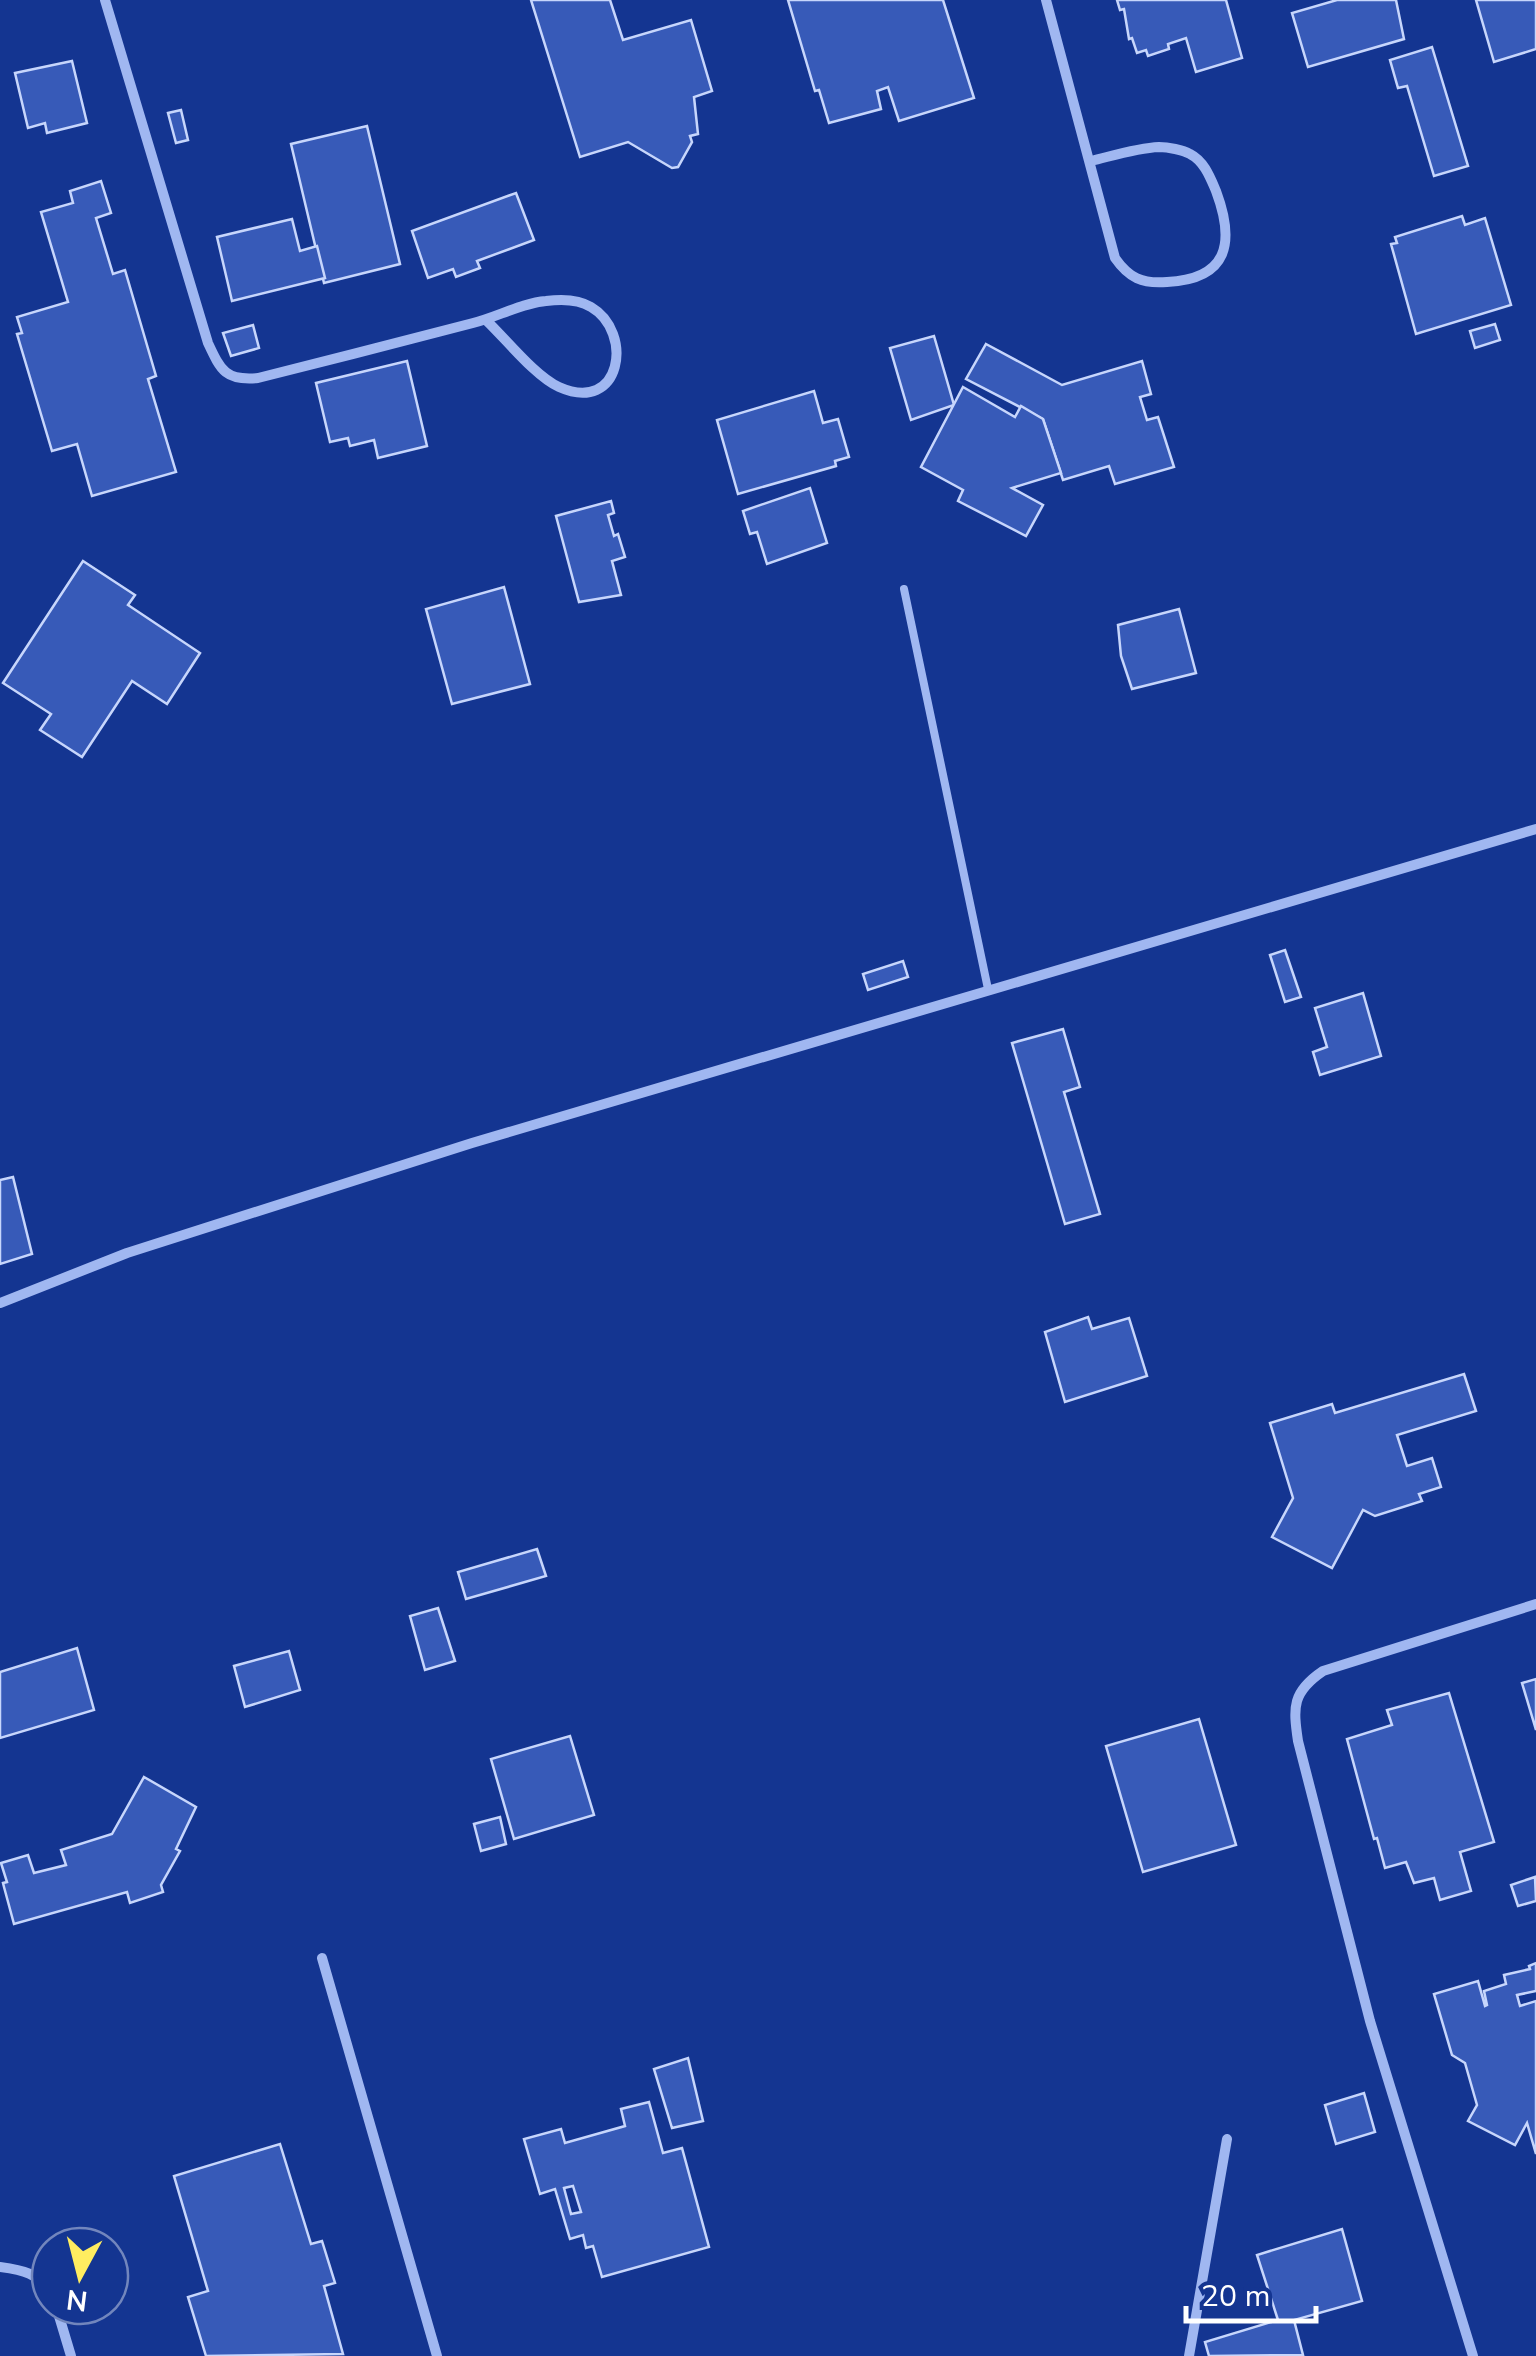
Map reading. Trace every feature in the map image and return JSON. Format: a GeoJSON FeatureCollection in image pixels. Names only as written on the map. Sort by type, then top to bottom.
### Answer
{"type":"FeatureCollection","features":[{"type":"Feature","properties":{"kind":"street"},"geometry":{"type":"LineString","coordinates":[[104,0],[208,344],[219,366],[228,374],[240,380],[258,378],[486,320],[542,301],[570,300],[593,308],[611,330],[616,352],[614,375],[605,386],[594,390],[574,391],[557,386],[486,320]]}},
{"type":"Feature","properties":{"kind":"street"},"geometry":{"type":"LineString","coordinates":[[1046,0],[1115,258],[1124,272],[1136,280],[1163,283],[1191,280],[1214,268],[1224,254],[1224,214],[1210,175],[1200,161],[1188,152],[1159,147],[1090,160]]}},
{"type":"Feature","properties":{"kind":"street"},"geometry":{"type":"LineString","coordinates":[[0,1303],[126,1254],[418,1161],[1536,829]]}},
{"type":"Feature","properties":{"kind":"street"},"geometry":{"type":"LineString","coordinates":[[1473,2356],[1370,2021],[1298,1741],[1294,1710],[1306,1682],[1323,1672],[1536,1604]]}},
{"type":"Feature","properties":{"kind":"street"},"geometry":{"type":"LineString","coordinates":[[322,1958],[437,2356]]}},
{"type":"Feature","properties":{"kind":"street"},"geometry":{"type":"LineString","coordinates":[[1189,2356],[1227,2139]]}},
{"type":"Feature","properties":{"kind":"street"},"geometry":{"type":"LineString","coordinates":[[0,2267],[30,2274]]}},
{"type":"Feature","properties":{"kind":"street"},"geometry":{"type":"LineString","coordinates":[[62,2326],[71,2356]]}},
{"type":"Feature","properties":{"kind":"lane"},"geometry":{"type":"LineString","coordinates":[[904,589],[988,989]]}},
{"type":"Feature","properties":{"kind":"building"},"geometry":{"type":"Polygon","coordinates":[[[531,0],[610,0],[623,40],[691,20],[712,91],[694,97],[698,134],[690,136],[692,142],[678,167],[672,168],[628,142],[580,157],[531,0]]]}},
{"type":"Feature","properties":{"kind":"building"},"geometry":{"type":"Polygon","coordinates":[[[788,0],[943,0],[974,98],[899,121],[888,87],[877,91],[881,109],[829,123],[819,90],[815,91],[788,0]]]}},
{"type":"Feature","properties":{"kind":"building"},"geometry":{"type":"Polygon","coordinates":[[[1117,0],[1226,0],[1242,58],[1196,72],[1186,38],[1148,56],[1146,50],[1137,53],[1132,38],[1129,39],[1124,9],[1120,10],[1117,0]]]}},
{"type":"Feature","properties":{"kind":"building"},"geometry":{"type":"Polygon","coordinates":[[[1337,0],[1396,0],[1404,39],[1308,67],[1292,13],[1337,0]]]}},
{"type":"Feature","properties":{"kind":"building"},"geometry":{"type":"Polygon","coordinates":[[[1476,0],[1536,0],[1536,49],[1494,62],[1476,0]]]}},
{"type":"Feature","properties":{"kind":"building"},"geometry":{"type":"Polygon","coordinates":[[[1432,47],[1468,166],[1434,176],[1407,86],[1398,88],[1390,60],[1432,47]]]}},
{"type":"Feature","properties":{"kind":"building"},"geometry":{"type":"Polygon","coordinates":[[[72,61],[87,123],[47,133],[45,123],[28,128],[15,73],[72,61]]]}},
{"type":"Feature","properties":{"kind":"building"},"geometry":{"type":"Polygon","coordinates":[[[181,110],[188,140],[176,143],[168,113],[181,110]]]}},
{"type":"Feature","properties":{"kind":"building"},"geometry":{"type":"Polygon","coordinates":[[[367,126],[400,264],[324,283],[291,144],[367,126]]]}},
{"type":"Feature","properties":{"kind":"building"},"geometry":{"type":"Polygon","coordinates":[[[101,181],[111,213],[96,218],[113,274],[125,270],[156,376],[148,379],[176,472],[92,496],[77,444],[52,451],[17,334],[22,333],[17,317],[68,302],[41,212],[73,203],[70,191],[101,181]]]}},
{"type":"Feature","properties":{"kind":"building"},"geometry":{"type":"Polygon","coordinates":[[[516,193],[534,240],[477,261],[480,268],[456,277],[453,269],[428,278],[412,231],[516,193]]]}},
{"type":"Feature","properties":{"kind":"building"},"geometry":{"type":"Polygon","coordinates":[[[1462,216],[1465,225],[1485,218],[1511,305],[1416,334],[1391,244],[1397,243],[1395,237],[1462,216]]]}},
{"type":"Feature","properties":{"kind":"building"},"geometry":{"type":"Polygon","coordinates":[[[292,219],[300,251],[317,246],[325,278],[232,301],[217,237],[292,219]]]}},
{"type":"Feature","properties":{"kind":"building"},"geometry":{"type":"Polygon","coordinates":[[[1495,324],[1500,340],[1475,348],[1470,331],[1495,324]]]}},
{"type":"Feature","properties":{"kind":"building"},"geometry":{"type":"Polygon","coordinates":[[[253,325],[259,348],[231,356],[223,333],[253,325]]]}},
{"type":"Feature","properties":{"kind":"building"},"geometry":{"type":"Polygon","coordinates":[[[934,336],[954,405],[911,420],[890,348],[934,336]]]}},
{"type":"Feature","properties":{"kind":"building"},"geometry":{"type":"Polygon","coordinates":[[[986,344],[1062,385],[1142,361],[1151,394],[1140,397],[1147,420],[1158,417],[1174,467],[1115,484],[1109,466],[1063,480],[1043,419],[966,379],[986,344]]]}},
{"type":"Feature","properties":{"kind":"building"},"geometry":{"type":"Polygon","coordinates":[[[407,361],[427,446],[378,458],[374,440],[350,446],[348,438],[330,442],[316,383],[407,361]]]}},
{"type":"Feature","properties":{"kind":"building"},"geometry":{"type":"Polygon","coordinates":[[[963,387],[1015,417],[1021,406],[1043,419],[1061,473],[1012,488],[1043,505],[1026,536],[958,501],[963,490],[921,467],[963,387]]]}},
{"type":"Feature","properties":{"kind":"building"},"geometry":{"type":"Polygon","coordinates":[[[814,391],[823,423],[838,419],[849,457],[835,461],[836,466],[738,494],[717,420],[814,391]]]}},
{"type":"Feature","properties":{"kind":"building"},"geometry":{"type":"Polygon","coordinates":[[[810,488],[827,543],[767,564],[757,532],[750,534],[743,511],[810,488]]]}},
{"type":"Feature","properties":{"kind":"building"},"geometry":{"type":"Polygon","coordinates":[[[611,501],[614,513],[608,515],[625,557],[612,561],[621,595],[579,602],[556,516],[611,501]]]}},
{"type":"Feature","properties":{"kind":"building"},"geometry":{"type":"Polygon","coordinates":[[[83,561],[135,595],[128,605],[200,653],[167,704],[132,681],[82,757],[40,730],[51,714],[3,683],[83,561]]]}},
{"type":"Feature","properties":{"kind":"building"},"geometry":{"type":"Polygon","coordinates":[[[504,587],[530,684],[452,704],[426,609],[504,587]]]}},
{"type":"Feature","properties":{"kind":"building"},"geometry":{"type":"Polygon","coordinates":[[[1179,609],[1196,673],[1132,689],[1121,656],[1118,625],[1179,609]]]}},
{"type":"Feature","properties":{"kind":"building"},"geometry":{"type":"Polygon","coordinates":[[[1285,950],[1301,997],[1285,1002],[1270,955],[1285,950]]]}},
{"type":"Feature","properties":{"kind":"building"},"geometry":{"type":"Polygon","coordinates":[[[903,961],[908,977],[868,990],[863,974],[903,961]]]}},
{"type":"Feature","properties":{"kind":"building"},"geometry":{"type":"Polygon","coordinates":[[[1363,993],[1381,1056],[1320,1075],[1313,1052],[1327,1047],[1315,1008],[1363,993]]]}},
{"type":"Feature","properties":{"kind":"building"},"geometry":{"type":"Polygon","coordinates":[[[1063,1029],[1080,1087],[1064,1092],[1100,1214],[1065,1224],[1012,1043],[1063,1029]]]}},
{"type":"Feature","properties":{"kind":"building"},"geometry":{"type":"Polygon","coordinates":[[[13,1177],[32,1254],[0,1264],[0,1180],[13,1177]]]}},
{"type":"Feature","properties":{"kind":"building"},"geometry":{"type":"Polygon","coordinates":[[[1088,1317],[1092,1329],[1129,1318],[1147,1376],[1065,1402],[1045,1332],[1088,1317]]]}},
{"type":"Feature","properties":{"kind":"building"},"geometry":{"type":"Polygon","coordinates":[[[1464,1374],[1476,1411],[1397,1435],[1407,1466],[1432,1458],[1441,1487],[1419,1494],[1422,1501],[1375,1516],[1363,1510],[1332,1568],[1272,1537],[1293,1498],[1270,1423],[1332,1404],[1335,1413],[1464,1374]]]}},
{"type":"Feature","properties":{"kind":"building"},"geometry":{"type":"Polygon","coordinates":[[[537,1549],[546,1576],[466,1599],[458,1572],[537,1549]]]}},
{"type":"Feature","properties":{"kind":"building"},"geometry":{"type":"Polygon","coordinates":[[[438,1608],[455,1661],[425,1670],[410,1616],[438,1608]]]}},
{"type":"Feature","properties":{"kind":"building"},"geometry":{"type":"Polygon","coordinates":[[[77,1648],[94,1710],[0,1738],[0,1672],[77,1648]]]}},
{"type":"Feature","properties":{"kind":"building"},"geometry":{"type":"Polygon","coordinates":[[[289,1651],[300,1690],[245,1707],[234,1666],[289,1651]]]}},
{"type":"Feature","properties":{"kind":"building"},"geometry":{"type":"Polygon","coordinates":[[[1536,1679],[1536,1730],[1522,1683],[1536,1679]]]}},
{"type":"Feature","properties":{"kind":"building"},"geometry":{"type":"Polygon","coordinates":[[[1449,1693],[1494,1842],[1460,1852],[1471,1891],[1440,1900],[1434,1878],[1414,1883],[1406,1862],[1385,1868],[1347,1739],[1392,1725],[1387,1710],[1449,1693]]]}},
{"type":"Feature","properties":{"kind":"building"},"geometry":{"type":"Polygon","coordinates":[[[1199,1719],[1236,1845],[1143,1872],[1106,1746],[1199,1719]]]}},
{"type":"Feature","properties":{"kind":"building"},"geometry":{"type":"Polygon","coordinates":[[[570,1736],[594,1815],[514,1839],[491,1759],[570,1736]]]}},
{"type":"Feature","properties":{"kind":"building"},"geometry":{"type":"Polygon","coordinates":[[[144,1777],[196,1807],[176,1849],[180,1851],[161,1885],[163,1892],[130,1903],[127,1892],[14,1924],[1,1863],[28,1855],[34,1873],[66,1865],[61,1850],[112,1834],[144,1777]]]}},
{"type":"Feature","properties":{"kind":"building"},"geometry":{"type":"Polygon","coordinates":[[[500,1817],[506,1844],[481,1851],[474,1824],[500,1817]]]}},
{"type":"Feature","properties":{"kind":"building"},"geometry":{"type":"Polygon","coordinates":[[[1535,1877],[1536,1901],[1518,1906],[1511,1885],[1535,1877]]]}},
{"type":"Feature","properties":{"kind":"building"},"geometry":{"type":"Polygon","coordinates":[[[1536,1963],[1536,1991],[1517,1995],[1520,2006],[1536,2001],[1536,2154],[1527,2123],[1515,2145],[1468,2121],[1477,2105],[1465,2063],[1452,2055],[1434,1994],[1478,1981],[1485,2006],[1484,1991],[1506,1984],[1504,1975],[1530,1969],[1536,1963]]]}},
{"type":"Feature","properties":{"kind":"building"},"geometry":{"type":"Polygon","coordinates":[[[688,2058],[703,2121],[672,2128],[654,2069],[688,2058]]]}},
{"type":"Feature","properties":{"kind":"building"},"geometry":{"type":"Polygon","coordinates":[[[1364,2093],[1375,2132],[1336,2144],[1325,2105],[1364,2093]]]}},
{"type":"Feature","properties":{"kind":"building"},"geometry":{"type":"Polygon","coordinates":[[[649,2102],[663,2153],[682,2148],[709,2247],[602,2277],[593,2246],[586,2248],[583,2235],[570,2239],[555,2189],[540,2194],[524,2139],[561,2129],[565,2143],[625,2126],[621,2109],[649,2102]],[[573,2186],[564,2188],[571,2214],[581,2212],[573,2186]]]}},
{"type":"Feature","properties":{"kind":"building"},"geometry":{"type":"Polygon","coordinates":[[[280,2144],[311,2244],[322,2241],[335,2283],[324,2286],[343,2354],[206,2356],[188,2297],[208,2291],[174,2176],[280,2144]]]}},
{"type":"Feature","properties":{"kind":"building"},"geometry":{"type":"Polygon","coordinates":[[[1342,2229],[1362,2301],[1294,2320],[1303,2355],[1209,2356],[1205,2342],[1278,2320],[1257,2255],[1342,2229]]]}}]}
